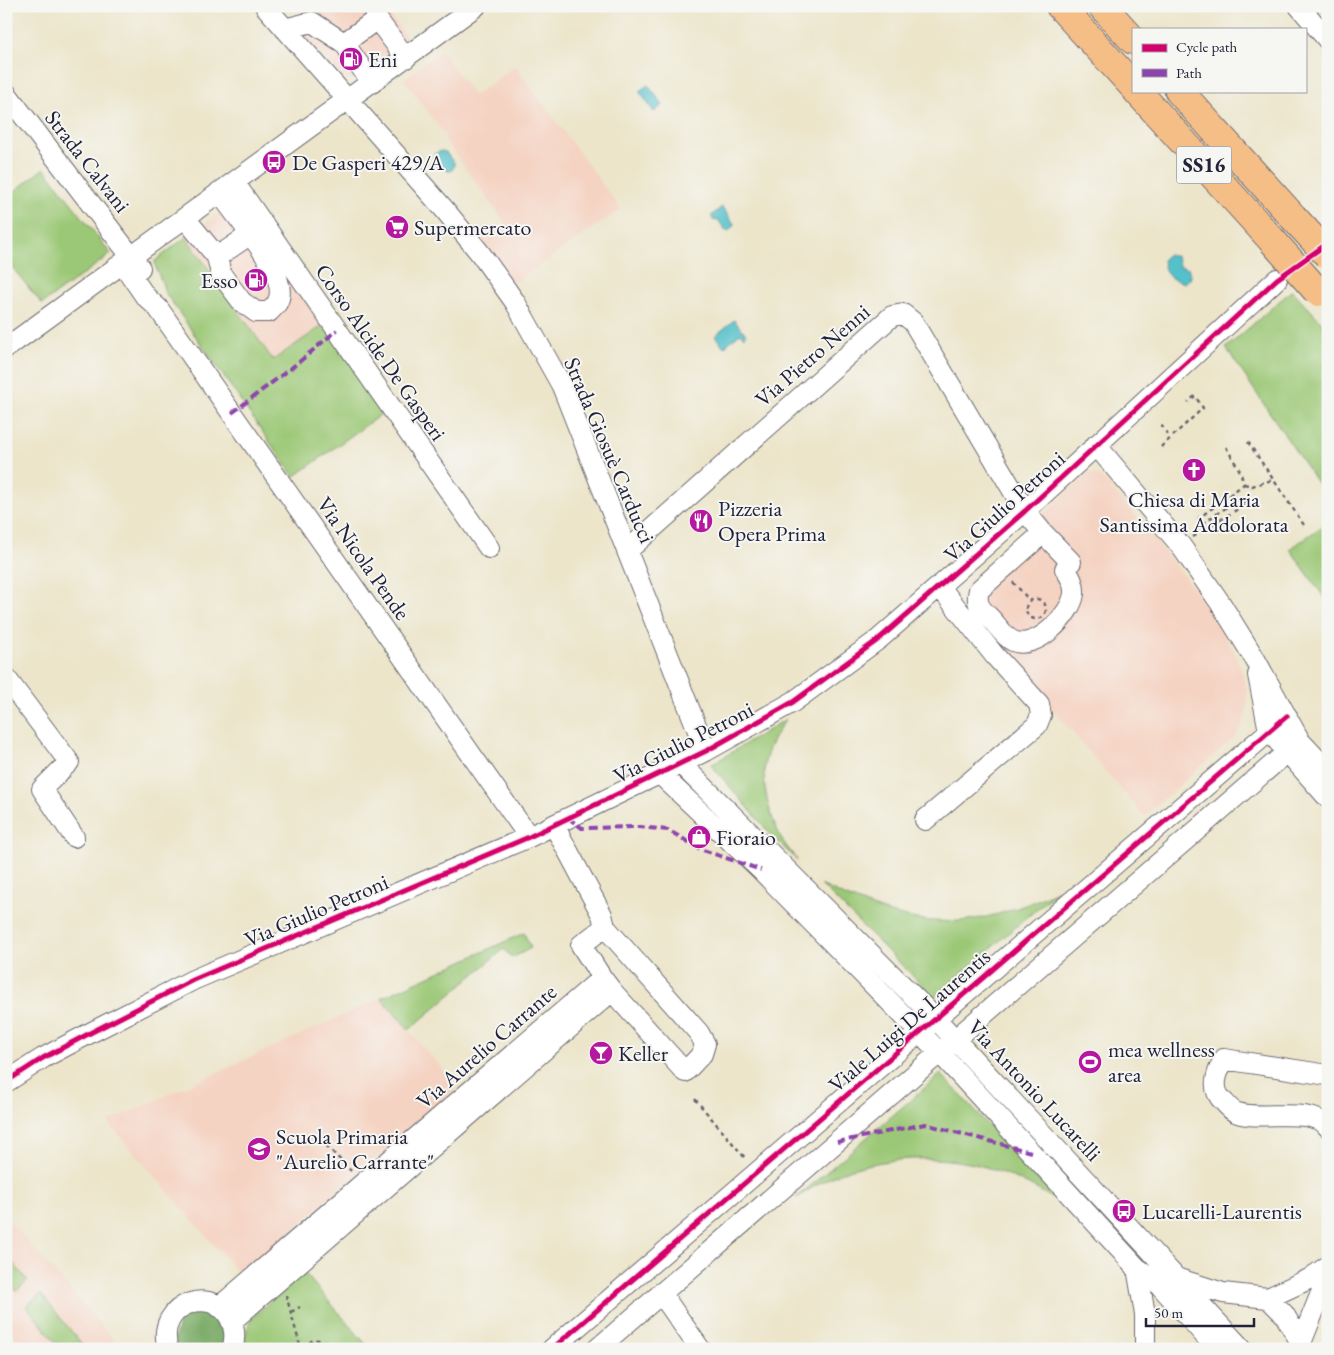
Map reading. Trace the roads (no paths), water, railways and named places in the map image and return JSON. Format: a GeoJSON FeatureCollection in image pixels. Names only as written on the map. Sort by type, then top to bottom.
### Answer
{"type":"FeatureCollection","features":[{"type":"Feature","properties":{"kind":"highway"},"geometry":{"type":"LineString","coordinates":[[1060,6],[1132,85]]}},
{"type":"Feature","properties":{"kind":"highway"},"geometry":{"type":"LineString","coordinates":[[1102,6],[1132,39]]}},
{"type":"Feature","properties":{"kind":"highway","name":"SS16"},"geometry":{"type":"LineString","coordinates":[[1138,92],[1323,297]]}},
{"type":"Feature","properties":{"kind":"highway","name":"SS16"},"geometry":{"type":"LineString","coordinates":[[1180,92],[1328,255]]}},
{"type":"Feature","properties":{"kind":"street","name":"Strada Giosuè Carducci"},"geometry":{"type":"LineString","coordinates":[[265,6],[444,209],[480,253],[515,302],[562,386],[706,751]]}},
{"type":"Feature","properties":{"kind":"street"},"geometry":{"type":"LineString","coordinates":[[6,348],[476,6]]}},
{"type":"Feature","properties":{"kind":"street"},"geometry":{"type":"LineString","coordinates":[[1299,6],[1328,40]]}},
{"type":"Feature","properties":{"kind":"street"},"geometry":{"type":"LineString","coordinates":[[344,43],[377,19],[406,58]]}},
{"type":"Feature","properties":{"kind":"street"},"geometry":{"type":"LineString","coordinates":[[285,29],[312,22],[344,43],[372,82]]}},
{"type":"Feature","properties":{"kind":"street","name":"Strada Calvani"},"geometry":{"type":"LineString","coordinates":[[6,93],[128,260]]}},
{"type":"Feature","properties":{"kind":"street"},"geometry":{"type":"LineString","coordinates":[[186,218],[217,257],[221,274],[242,302],[256,312],[269,312],[278,302],[280,282],[249,232],[226,187]]}},
{"type":"Feature","properties":{"kind":"street","name":"Corso Alcide De Gasperi"},"geometry":{"type":"LineString","coordinates":[[226,187],[489,548]]}},
{"type":"Feature","properties":{"kind":"street"},"geometry":{"type":"LineString","coordinates":[[217,257],[242,240],[249,232]]}},
{"type":"Feature","properties":{"kind":"street","name":"Via Nicola Pende"},"geometry":{"type":"LineString","coordinates":[[128,260],[155,290],[158,308],[529,837]]}},
{"type":"Feature","properties":{"kind":"street","name":"Via Giulio Petroni"},"geometry":{"type":"LineString","coordinates":[[6,1082],[43,1058],[193,980],[529,837],[681,764],[794,702],[879,639],[1025,510],[1277,279]]}},
{"type":"Feature","properties":{"kind":"street","name":"Via Pietro Nenni"},"geometry":{"type":"LineString","coordinates":[[627,551],[892,316],[902,314],[913,322],[1025,510],[1043,533],[1071,562],[1065,569],[1071,578],[1074,592],[1067,614],[1042,636],[1026,643],[1014,642],[978,605],[979,590],[1043,533]]}},
{"type":"Feature","properties":{"kind":"street"},"geometry":{"type":"LineString","coordinates":[[1096,445],[1181,546],[1221,604],[1255,658],[1287,716],[1293,747],[1328,798]]}},
{"type":"Feature","properties":{"kind":"street"},"geometry":{"type":"LineString","coordinates":[[925,820],[1037,725],[1041,715],[1039,704],[995,656],[939,586]]}},
{"type":"Feature","properties":{"kind":"street"},"geometry":{"type":"LineString","coordinates":[[1255,658],[1269,731],[1328,771]]}},
{"type":"Feature","properties":{"kind":"street"},"geometry":{"type":"LineString","coordinates":[[6,678],[69,762],[42,788],[74,837]]}},
{"type":"Feature","properties":{"kind":"street","name":"Viale Luigi De Laurentis"},"geometry":{"type":"LineString","coordinates":[[552,1349],[1287,716]]}},
{"type":"Feature","properties":{"kind":"street","name":"Viale Luigi De Laurentis"},"geometry":{"type":"LineString","coordinates":[[596,1349],[1293,747]]}},
{"type":"Feature","properties":{"kind":"street","name":"Via Antonio Lucarelli"},"geometry":{"type":"LineString","coordinates":[[681,764],[936,1019],[1242,1349]]}},
{"type":"Feature","properties":{"kind":"street","name":"Via Antonio Lucarelli"},"geometry":{"type":"LineString","coordinates":[[660,774],[761,870],[920,1032],[1137,1268],[1157,1282],[1216,1349]]}},
{"type":"Feature","properties":{"kind":"street"},"geometry":{"type":"LineString","coordinates":[[554,825],[602,914],[605,927],[699,1033],[705,1044],[702,1054],[685,1072],[607,984],[581,945],[605,927]]}},
{"type":"Feature","properties":{"kind":"street","name":"Via Aurelio Carrante"},"geometry":{"type":"LineString","coordinates":[[225,1314],[607,984]]}},
{"type":"Feature","properties":{"kind":"street"},"geometry":{"type":"LineString","coordinates":[[1328,1075],[1224,1059],[1218,1070],[1215,1088],[1220,1098],[1236,1113],[1255,1116],[1309,1116],[1325,1123],[1328,1127]]}},
{"type":"Feature","properties":{"kind":"street"},"geometry":{"type":"LineString","coordinates":[[1302,1346],[1319,1286],[1328,1266]]}},
{"type":"Feature","properties":{"kind":"street"},"geometry":{"type":"LineString","coordinates":[[1137,1268],[1145,1314],[1145,1349]]}},
{"type":"Feature","properties":{"kind":"street"},"geometry":{"type":"LineString","coordinates":[[1157,1282],[1178,1279],[1223,1293],[1268,1298],[1319,1286]]}},
{"type":"Feature","properties":{"kind":"street"},"geometry":{"type":"LineString","coordinates":[[661,1293],[700,1349]]}},
{"type":"Feature","properties":{"kind":"street"},"geometry":{"type":"LineString","coordinates":[[1268,1298],[1284,1314],[1302,1346]]}},
{"type":"Feature","properties":{"kind":"street"},"geometry":{"type":"LineString","coordinates":[[168,1348],[165,1337],[171,1316],[188,1303],[199,1301],[210,1302],[225,1314],[235,1332],[234,1347]]}},
{"type":"Feature","properties":{"kind":"water"},"geometry":{"type":"Polygon","coordinates":[[[648,85],[663,105],[654,112],[639,91],[648,85]]]}},
{"type":"Feature","properties":{"kind":"water"},"geometry":{"type":"Polygon","coordinates":[[[441,151],[446,152],[454,162],[454,167],[451,171],[441,168],[436,164],[434,154],[441,151]]]}},
{"type":"Feature","properties":{"kind":"water"},"geometry":{"type":"Polygon","coordinates":[[[722,207],[735,225],[727,232],[718,220],[714,221],[712,218],[712,215],[722,207]]]}},
{"type":"Feature","properties":{"kind":"water"},"geometry":{"type":"Polygon","coordinates":[[[1168,254],[1177,257],[1179,266],[1189,269],[1191,277],[1185,283],[1172,278],[1165,270],[1163,259],[1168,254]]]}},
{"type":"Feature","properties":{"kind":"water"},"geometry":{"type":"Polygon","coordinates":[[[734,320],[746,334],[744,337],[740,333],[724,347],[715,336],[734,320]]]}},
{"type":"Feature","properties":{"kind":"place","name":"Eni"},"geometry":{"type":"Point","coordinates":[351,59]}},
{"type":"Feature","properties":{"kind":"place","name":"De Gasperi 429/A"},"geometry":{"type":"Point","coordinates":[274,162]}},
{"type":"Feature","properties":{"kind":"place","name":"Supermercato"},"geometry":{"type":"Point","coordinates":[397,227]}},
{"type":"Feature","properties":{"kind":"place","name":"Esso"},"geometry":{"type":"Point","coordinates":[256,280]}},
{"type":"Feature","properties":{"kind":"place","name":"Chiesa di Maria Santissima Addolorata"},"geometry":{"type":"Point","coordinates":[1194,470]}},
{"type":"Feature","properties":{"kind":"place","name":"Pizzeria Opera Prima"},"geometry":{"type":"Point","coordinates":[701,521]}},
{"type":"Feature","properties":{"kind":"place","name":"Fioraio"},"geometry":{"type":"Point","coordinates":[699,837]}},
{"type":"Feature","properties":{"kind":"place","name":"Keller"},"geometry":{"type":"Point","coordinates":[601,1053]}},
{"type":"Feature","properties":{"kind":"place","name":"mea wellness area"},"geometry":{"type":"Point","coordinates":[1090,1062]}},
{"type":"Feature","properties":{"kind":"place","name":"Scuola Primaria \"Aurelio Carrante\""},"geometry":{"type":"Point","coordinates":[259,1149]}},
{"type":"Feature","properties":{"kind":"place","name":"Lucarelli-Laurentis"},"geometry":{"type":"Point","coordinates":[1124,1211]}}]}
